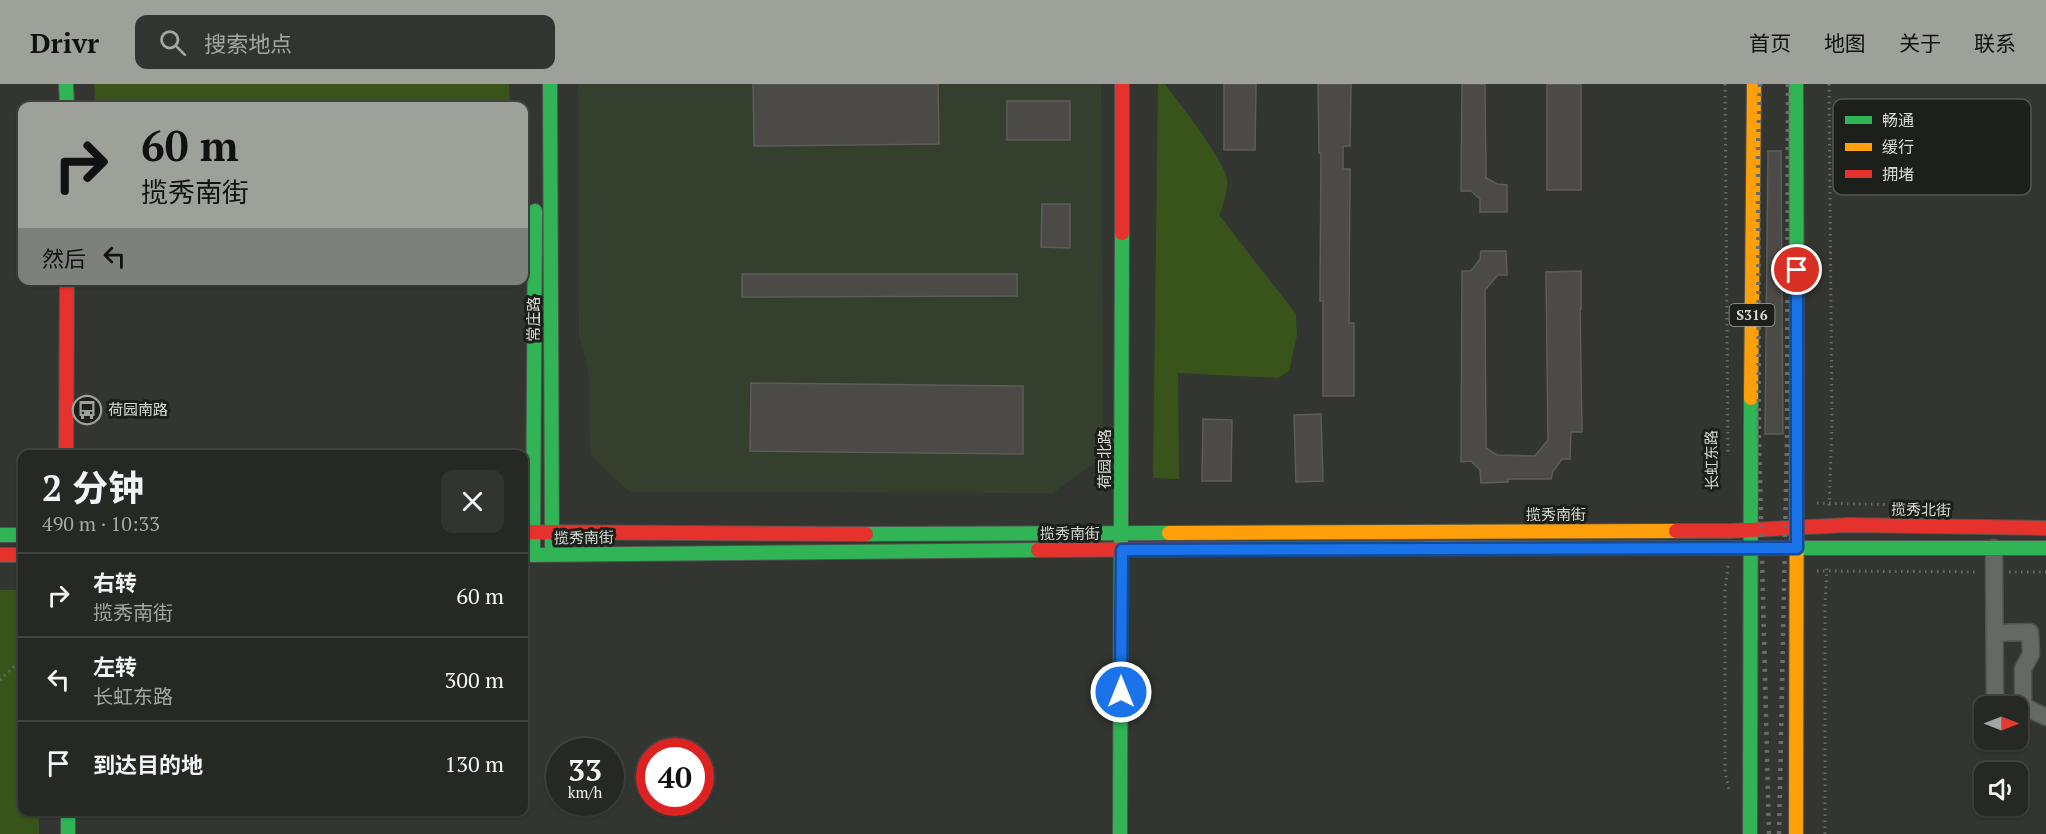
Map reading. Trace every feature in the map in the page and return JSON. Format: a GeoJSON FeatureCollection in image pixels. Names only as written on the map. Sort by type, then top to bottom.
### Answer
{"type":"FeatureCollection","features":[{"type":"Feature","properties":{"kind":"main road"},"geometry":{"type":"LineString","coordinates":[[66,84],[67,102]]}},
{"type":"Feature","properties":{"kind":"main road","name":"常庄路"},"geometry":{"type":"LineString","coordinates":[[550,84],[552,555]]}},
{"type":"Feature","properties":{"kind":"main road","name":"荷园北路"},"geometry":{"type":"LineString","coordinates":[[1120,834],[1122,84]]}},
{"type":"Feature","properties":{"kind":"main road","name":"S316"},"geometry":{"type":"LineString","coordinates":[[1750,834],[1749,529],[1754,84]]}},
{"type":"Feature","properties":{"kind":"main road"},"geometry":{"type":"LineString","coordinates":[[1796,84],[1796,834]]}},
{"type":"Feature","properties":{"kind":"main road","name":"常庄路"},"geometry":{"type":"LineString","coordinates":[[528,555],[535,202]]}},
{"type":"Feature","properties":{"kind":"main road"},"geometry":{"type":"LineString","coordinates":[[66,450],[67,285]]}},
{"type":"Feature","properties":{"kind":"main road","name":"揽秀南街"},"geometry":{"type":"LineString","coordinates":[[528,532],[764,534],[1718,531],[1796,526]]}},
{"type":"Feature","properties":{"kind":"main road","name":"揽秀北街"},"geometry":{"type":"LineString","coordinates":[[1796,526],[2046,528]]}},
{"type":"Feature","properties":{"kind":"main road"},"geometry":{"type":"LineString","coordinates":[[0,535],[18,535]]}},
{"type":"Feature","properties":{"kind":"main road"},"geometry":{"type":"LineString","coordinates":[[1797,548],[2046,548]]}},
{"type":"Feature","properties":{"kind":"main road","name":"揽秀南街"},"geometry":{"type":"LineString","coordinates":[[528,555],[1797,548]]}},
{"type":"Feature","properties":{"kind":"main road"},"geometry":{"type":"LineString","coordinates":[[0,555],[18,555]]}},
{"type":"Feature","properties":{"kind":"main road"},"geometry":{"type":"LineString","coordinates":[[68,816],[68,834]]}},
{"type":"Feature","properties":{"kind":"street"},"geometry":{"type":"LineString","coordinates":[[1994,548],[1995,696]]}},
{"type":"Feature","properties":{"kind":"street"},"geometry":{"type":"LineString","coordinates":[[1995,633],[2030,632],[2031,654],[2023,669],[2017,696]]}},
{"type":"Feature","properties":{"kind":"street"},"geometry":{"type":"LineString","coordinates":[[2028,711],[2046,717]]}},
{"type":"Feature","properties":{"kind":"path","name":"长虹东路"},"geometry":{"type":"LineString","coordinates":[[1725,84],[1729,462]]}},
{"type":"Feature","properties":{"kind":"path"},"geometry":{"type":"LineString","coordinates":[[1828,526],[1832,424],[1829,84]]}},
{"type":"Feature","properties":{"kind":"path"},"geometry":{"type":"LineString","coordinates":[[1729,793],[1725,772],[1725,589],[1730,548]]}},
{"type":"Feature","properties":{"kind":"path"},"geometry":{"type":"LineString","coordinates":[[1825,834],[1828,549]]}},
{"type":"Feature","properties":{"kind":"path"},"geometry":{"type":"LineString","coordinates":[[1797,571],[2046,572]]}},
{"type":"Feature","properties":{"kind":"path"},"geometry":{"type":"LineString","coordinates":[[0,680],[18,663]]}},
{"type":"Feature","properties":{"kind":"shaded area"},"geometry":{"type":"Polygon","coordinates":[[[578,84],[1101,84],[1103,456],[1053,493],[630,492],[590,455],[589,373],[579,335],[578,84]]]}},
{"type":"Feature","properties":{"kind":"green space"},"geometry":{"type":"Polygon","coordinates":[[[94,84],[509,84],[510,102],[95,102],[94,84]]]}},
{"type":"Feature","properties":{"kind":"green space"},"geometry":{"type":"Polygon","coordinates":[[[1158,84],[1165,84],[1200,131],[1224,170],[1227,188],[1219,215],[1296,314],[1297,335],[1289,371],[1278,378],[1178,373],[1179,479],[1153,478],[1158,84]]]}},
{"type":"Feature","properties":{"kind":"green space"},"geometry":{"type":"Polygon","coordinates":[[[0,590],[17,590],[18,816],[39,816],[39,834],[0,834],[0,590]]]}},
{"type":"Feature","properties":{"kind":"building"},"geometry":{"type":"Polygon","coordinates":[[[753,84],[938,84],[939,144],[754,146],[753,84]]]}},
{"type":"Feature","properties":{"kind":"building"},"geometry":{"type":"Polygon","coordinates":[[[1224,84],[1256,84],[1255,150],[1224,150],[1224,84]]]}},
{"type":"Feature","properties":{"kind":"building"},"geometry":{"type":"Polygon","coordinates":[[[1318,84],[1351,84],[1350,146],[1343,146],[1343,169],[1350,169],[1349,323],[1354,323],[1354,396],[1323,396],[1323,301],[1320,301],[1321,153],[1319,153],[1318,84]]]}},
{"type":"Feature","properties":{"kind":"building"},"geometry":{"type":"Polygon","coordinates":[[[1462,84],[1485,84],[1486,178],[1497,184],[1507,185],[1507,212],[1480,212],[1480,199],[1471,191],[1461,191],[1462,84]]]}},
{"type":"Feature","properties":{"kind":"building"},"geometry":{"type":"Polygon","coordinates":[[[1547,84],[1581,84],[1581,190],[1547,190],[1547,84]]]}},
{"type":"Feature","properties":{"kind":"building"},"geometry":{"type":"Polygon","coordinates":[[[1007,101],[1070,101],[1070,140],[1007,140],[1007,101]]]}},
{"type":"Feature","properties":{"kind":"building"},"geometry":{"type":"Polygon","coordinates":[[[1768,151],[1781,151],[1783,434],[1765,434],[1768,151]]]}},
{"type":"Feature","properties":{"kind":"building"},"geometry":{"type":"Polygon","coordinates":[[[1042,204],[1070,204],[1070,248],[1041,247],[1042,204]]]}},
{"type":"Feature","properties":{"kind":"building"},"geometry":{"type":"Polygon","coordinates":[[[1481,251],[1506,251],[1507,275],[1498,275],[1485,290],[1486,448],[1497,455],[1535,456],[1548,440],[1546,272],[1581,271],[1582,432],[1571,432],[1570,459],[1562,459],[1553,471],[1551,479],[1508,479],[1508,482],[1481,483],[1480,470],[1471,461],[1461,462],[1462,271],[1471,271],[1480,259],[1481,251]]]}},
{"type":"Feature","properties":{"kind":"building"},"geometry":{"type":"Polygon","coordinates":[[[742,274],[1017,274],[1017,296],[742,297],[742,274]]]}},
{"type":"Feature","properties":{"kind":"building"},"geometry":{"type":"Polygon","coordinates":[[[751,383],[1023,386],[1023,454],[750,451],[751,383]]]}},
{"type":"Feature","properties":{"kind":"building"},"geometry":{"type":"Polygon","coordinates":[[[1321,414],[1323,481],[1296,482],[1294,415],[1321,414]]]}},
{"type":"Feature","properties":{"kind":"building"},"geometry":{"type":"Polygon","coordinates":[[[1203,419],[1232,420],[1231,481],[1202,481],[1203,419]]]}},
{"type":"Feature","properties":{"kind":"railway"},"geometry":{"type":"LineString","coordinates":[[1760,84],[1758,148],[1759,440],[1769,834]]}},
{"type":"Feature","properties":{"kind":"railway"},"geometry":{"type":"LineString","coordinates":[[1779,834],[1787,441],[1788,84]]}},
{"type":"Feature","properties":{"kind":"traffic: fast"},"geometry":{"type":"LineString","coordinates":[[66,84],[67,102]]}},
{"type":"Feature","properties":{"kind":"traffic: fast"},"geometry":{"type":"LineString","coordinates":[[550,84],[552,547]]}},
{"type":"Feature","properties":{"kind":"traffic: fast"},"geometry":{"type":"LineString","coordinates":[[1796,84],[1797,355]]}},
{"type":"Feature","properties":{"kind":"traffic: fast"},"geometry":{"type":"LineString","coordinates":[[533,547],[535,211]]}},
{"type":"Feature","properties":{"kind":"traffic: fast"},"geometry":{"type":"LineString","coordinates":[[1120,834],[1122,233]]}},
{"type":"Feature","properties":{"kind":"traffic: fast"},"geometry":{"type":"LineString","coordinates":[[1750,834],[1751,398]]}},
{"type":"Feature","properties":{"kind":"traffic: fast"},"geometry":{"type":"LineString","coordinates":[[866,534],[1169,533]]}},
{"type":"Feature","properties":{"kind":"traffic: fast"},"geometry":{"type":"LineString","coordinates":[[0,535],[18,535]]}},
{"type":"Feature","properties":{"kind":"traffic: fast"},"geometry":{"type":"LineString","coordinates":[[1422,548],[2046,548]]}},
{"type":"Feature","properties":{"kind":"traffic: fast"},"geometry":{"type":"LineString","coordinates":[[528,555],[1038,550]]}},
{"type":"Feature","properties":{"kind":"traffic: fast"},"geometry":{"type":"LineString","coordinates":[[68,816],[68,834]]}},
{"type":"Feature","properties":{"kind":"traffic: slow"},"geometry":{"type":"LineString","coordinates":[[1751,398],[1754,84]]}},
{"type":"Feature","properties":{"kind":"traffic: slow"},"geometry":{"type":"LineString","coordinates":[[1796,834],[1797,355]]}},
{"type":"Feature","properties":{"kind":"traffic: slow"},"geometry":{"type":"LineString","coordinates":[[1169,533],[1676,531]]}},
{"type":"Feature","properties":{"kind":"traffic: jam"},"geometry":{"type":"LineString","coordinates":[[1122,84],[1122,233]]}},
{"type":"Feature","properties":{"kind":"traffic: jam"},"geometry":{"type":"LineString","coordinates":[[66,450],[67,285]]}},
{"type":"Feature","properties":{"kind":"traffic: jam"},"geometry":{"type":"LineString","coordinates":[[1676,531],[1730,531],[1848,525],[2046,528]]}},
{"type":"Feature","properties":{"kind":"traffic: jam"},"geometry":{"type":"LineString","coordinates":[[528,532],[866,534]]}},
{"type":"Feature","properties":{"kind":"traffic: jam"},"geometry":{"type":"LineString","coordinates":[[1038,550],[1422,548]]}},
{"type":"Feature","properties":{"kind":"traffic: jam"},"geometry":{"type":"LineString","coordinates":[[0,555],[18,555]]}},
{"type":"Feature","properties":{"kind":"place","name":"荷园南路"},"geometry":{"type":"Point","coordinates":[87,410]}},
{"type":"Feature","properties":{"kind":"route"},"geometry":{"type":"LineString","coordinates":[[1121,692],[1122,550],[1797,548],[1797,270]]}}]}
